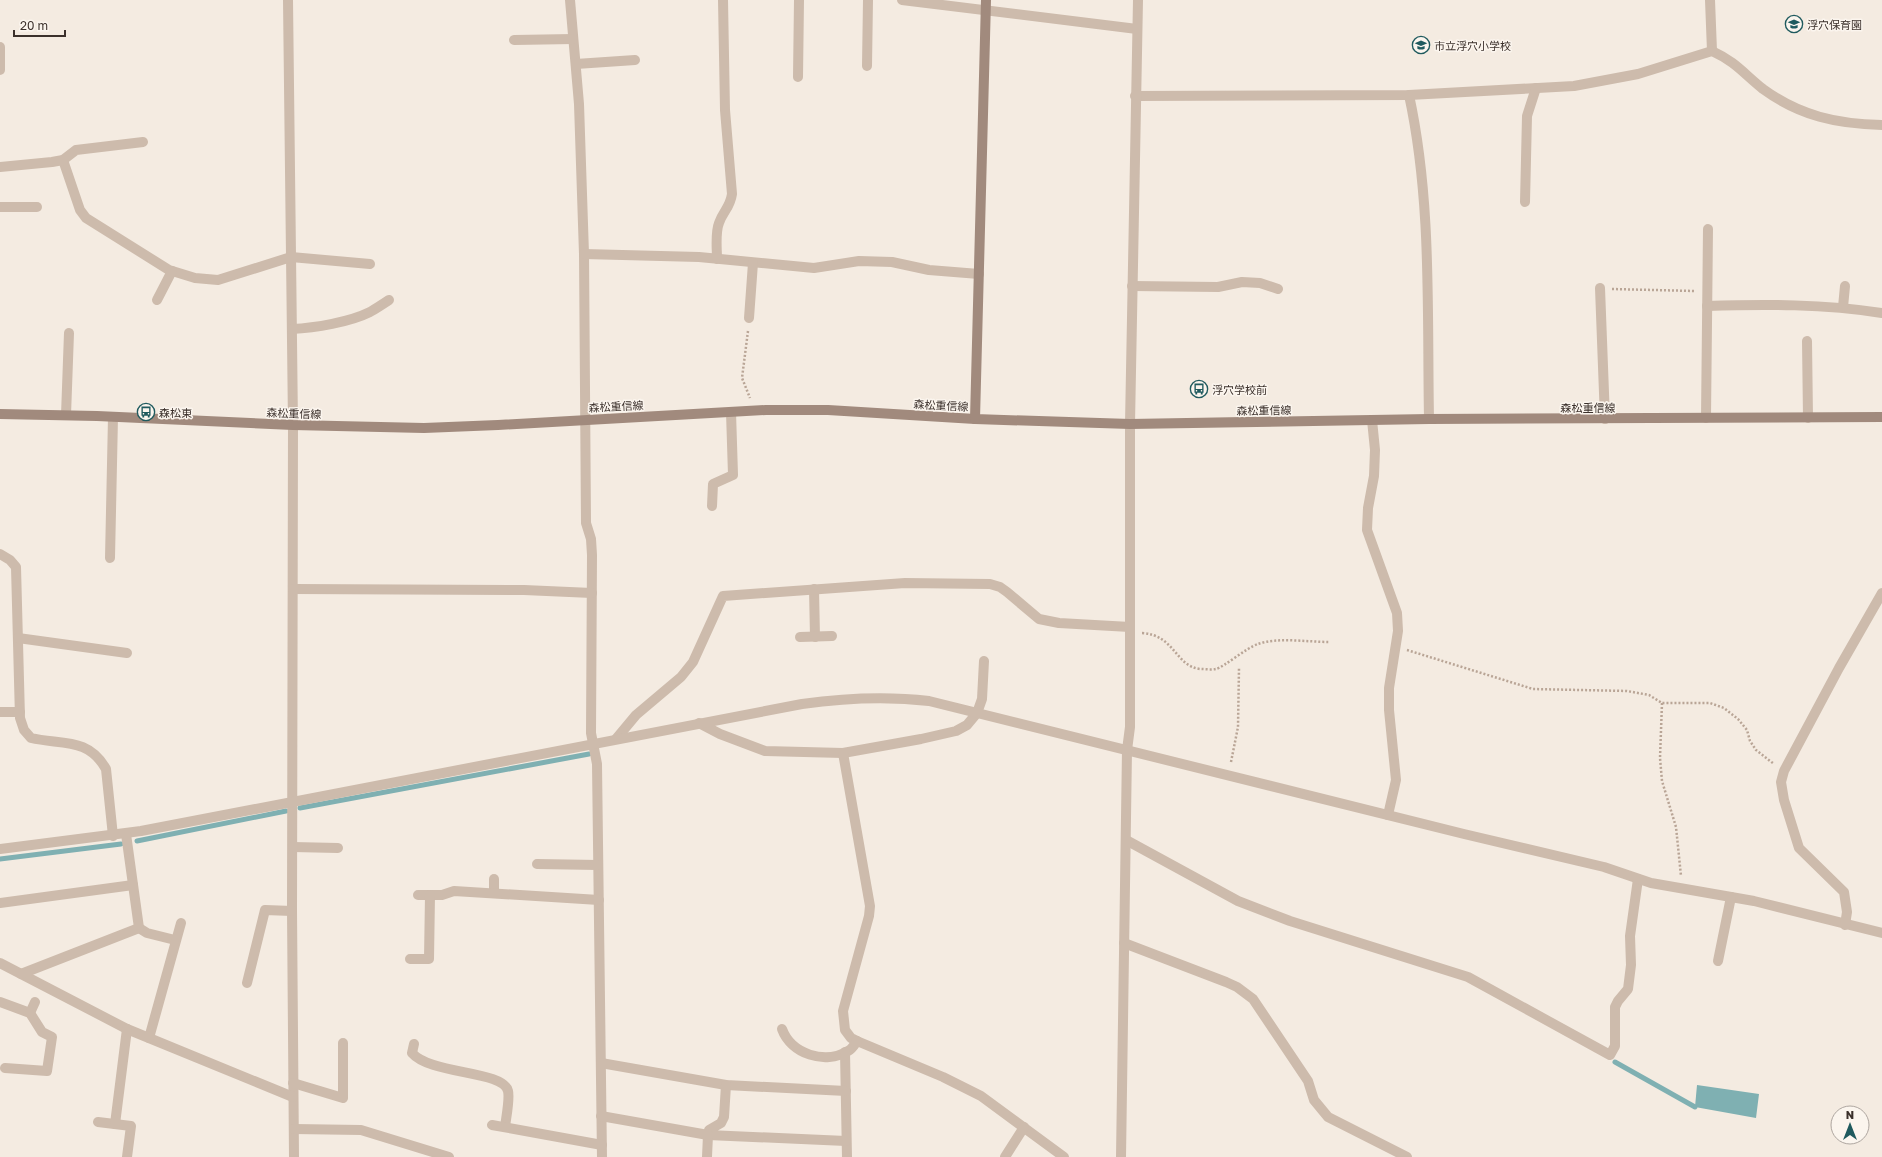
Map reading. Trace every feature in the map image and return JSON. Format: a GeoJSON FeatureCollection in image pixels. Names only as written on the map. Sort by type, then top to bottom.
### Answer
{"type":"FeatureCollection","features":[{"type":"Feature","properties":{"kind":"main road"},"geometry":{"type":"LineString","coordinates":[[975,419],[986,0]]}},
{"type":"Feature","properties":{"kind":"main road","name":"森松重信線"},"geometry":{"type":"LineString","coordinates":[[0,414],[66,415],[293,425],[424,428],[755,410],[828,410],[975,419],[1130,424],[1429,419],[1882,417]]}},
{"type":"Feature","properties":{"kind":"street"},"geometry":{"type":"LineString","coordinates":[[288,0],[293,425],[292,911],[294,1157]]}},
{"type":"Feature","properties":{"kind":"street"},"geometry":{"type":"LineString","coordinates":[[570,0],[579,104],[584,254],[584,420],[586,523],[592,544],[591,733],[597,764],[602,1157]]}},
{"type":"Feature","properties":{"kind":"street"},"geometry":{"type":"LineString","coordinates":[[717,259],[718,226],[721,218],[731,204],[732,194],[725,110],[722,0]]}},
{"type":"Feature","properties":{"kind":"street"},"geometry":{"type":"LineString","coordinates":[[798,0],[798,76]]}},
{"type":"Feature","properties":{"kind":"street"},"geometry":{"type":"LineString","coordinates":[[867,66],[868,0]]}},
{"type":"Feature","properties":{"kind":"street"},"geometry":{"type":"LineString","coordinates":[[902,0],[934,2],[986,11],[1137,29]]}},
{"type":"Feature","properties":{"kind":"street"},"geometry":{"type":"LineString","coordinates":[[1121,1157],[1127,750],[1130,727],[1130,424],[1138,0]]}},
{"type":"Feature","properties":{"kind":"street"},"geometry":{"type":"LineString","coordinates":[[1710,0],[1712,51]]}},
{"type":"Feature","properties":{"kind":"street"},"geometry":{"type":"LineString","coordinates":[[514,40],[573,39]]}},
{"type":"Feature","properties":{"kind":"street"},"geometry":{"type":"LineString","coordinates":[[0,47],[0,70]]}},
{"type":"Feature","properties":{"kind":"street"},"geometry":{"type":"LineString","coordinates":[[1135,96],[1409,95],[1574,86],[1638,74],[1712,51],[1737,65],[1762,88],[1784,103],[1802,111],[1827,120],[1861,125],[1882,125]]}},
{"type":"Feature","properties":{"kind":"street"},"geometry":{"type":"LineString","coordinates":[[576,64],[636,60]]}},
{"type":"Feature","properties":{"kind":"street"},"geometry":{"type":"LineString","coordinates":[[1525,202],[1527,116],[1536,88]]}},
{"type":"Feature","properties":{"kind":"street"},"geometry":{"type":"LineString","coordinates":[[1409,95],[1418,132],[1424,194],[1429,419]]}},
{"type":"Feature","properties":{"kind":"street"},"geometry":{"type":"LineString","coordinates":[[0,167],[23,166],[62,160],[76,150],[143,142]]}},
{"type":"Feature","properties":{"kind":"street"},"geometry":{"type":"LineString","coordinates":[[62,160],[80,210],[86,218],[172,271],[195,278],[218,280],[291,257],[370,264]]}},
{"type":"Feature","properties":{"kind":"street"},"geometry":{"type":"LineString","coordinates":[[0,207],[37,207]]}},
{"type":"Feature","properties":{"kind":"street"},"geometry":{"type":"LineString","coordinates":[[1706,418],[1708,229]]}},
{"type":"Feature","properties":{"kind":"street"},"geometry":{"type":"LineString","coordinates":[[584,254],[717,259],[814,268],[859,261],[892,262],[929,270],[979,274]]}},
{"type":"Feature","properties":{"kind":"street"},"geometry":{"type":"LineString","coordinates":[[749,318],[753,262]]}},
{"type":"Feature","properties":{"kind":"street"},"geometry":{"type":"LineString","coordinates":[[157,300],[172,271]]}},
{"type":"Feature","properties":{"kind":"street"},"geometry":{"type":"LineString","coordinates":[[1132,286],[1218,287],[1242,282],[1260,283],[1278,289]]}},
{"type":"Feature","properties":{"kind":"street"},"geometry":{"type":"LineString","coordinates":[[1842,307],[1845,286]]}},
{"type":"Feature","properties":{"kind":"street"},"geometry":{"type":"LineString","coordinates":[[1600,288],[1605,419]]}},
{"type":"Feature","properties":{"kind":"street"},"geometry":{"type":"LineString","coordinates":[[292,330],[311,329],[370,312],[389,300]]}},
{"type":"Feature","properties":{"kind":"street"},"geometry":{"type":"LineString","coordinates":[[1707,306],[1778,304],[1842,307],[1882,313]]}},
{"type":"Feature","properties":{"kind":"street"},"geometry":{"type":"LineString","coordinates":[[66,415],[69,333]]}},
{"type":"Feature","properties":{"kind":"street"},"geometry":{"type":"LineString","coordinates":[[1807,342],[1808,418]]}},
{"type":"Feature","properties":{"kind":"street"},"geometry":{"type":"LineString","coordinates":[[712,506],[712,484],[733,475],[731,412]]}},
{"type":"Feature","properties":{"kind":"street"},"geometry":{"type":"LineString","coordinates":[[110,558],[113,417]]}},
{"type":"Feature","properties":{"kind":"street"},"geometry":{"type":"LineString","coordinates":[[1372,420],[1375,450],[1374,476],[1368,508],[1367,530],[1397,613],[1398,631],[1389,688],[1389,710],[1396,780],[1388,815]]}},
{"type":"Feature","properties":{"kind":"street"},"geometry":{"type":"LineString","coordinates":[[0,554],[10,560],[16,567],[20,712],[24,730],[31,738],[78,745],[92,750],[101,760],[106,769],[113,836]]}},
{"type":"Feature","properties":{"kind":"street"},"geometry":{"type":"LineString","coordinates":[[616,739],[636,716],[681,677],[693,662],[722,596],[905,583],[990,584],[1000,587],[1007,592],[1039,620],[1059,624],[1130,630]]}},
{"type":"Feature","properties":{"kind":"street"},"geometry":{"type":"LineString","coordinates":[[293,589],[524,590],[592,593]]}},
{"type":"Feature","properties":{"kind":"street"},"geometry":{"type":"LineString","coordinates":[[814,589],[815,637]]}},
{"type":"Feature","properties":{"kind":"street"},"geometry":{"type":"LineString","coordinates":[[1845,925],[1848,912],[1844,892],[1798,848],[1784,800],[1781,782],[1784,771],[1839,668],[1882,593]]}},
{"type":"Feature","properties":{"kind":"street"},"geometry":{"type":"LineString","coordinates":[[800,637],[832,636]]}},
{"type":"Feature","properties":{"kind":"street"},"geometry":{"type":"LineString","coordinates":[[18,638],[127,652]]}},
{"type":"Feature","properties":{"kind":"street"},"geometry":{"type":"LineString","coordinates":[[699,723],[720,734],[765,751],[843,753],[956,731],[967,725],[978,713],[982,699],[984,661]]}},
{"type":"Feature","properties":{"kind":"street"},"geometry":{"type":"LineString","coordinates":[[0,849],[126,834],[802,704],[866,697],[898,698],[929,701],[978,713],[1604,867],[1651,883],[1754,901],[1845,925],[1882,933]]}},
{"type":"Feature","properties":{"kind":"street"},"geometry":{"type":"LineString","coordinates":[[0,712],[20,712]]}},
{"type":"Feature","properties":{"kind":"street"},"geometry":{"type":"LineString","coordinates":[[843,753],[870,906],[869,916],[843,1011],[845,1030],[851,1038],[857,1041],[943,1077],[981,1096],[1064,1157]]}},
{"type":"Feature","properties":{"kind":"street"},"geometry":{"type":"LineString","coordinates":[[126,834],[139,928]]}},
{"type":"Feature","properties":{"kind":"street"},"geometry":{"type":"LineString","coordinates":[[1126,840],[1246,904],[1290,921],[1468,977],[1610,1055],[1615,1046],[1615,1007],[1618,1001],[1628,990],[1631,965],[1630,936],[1638,879]]}},
{"type":"Feature","properties":{"kind":"street"},"geometry":{"type":"LineString","coordinates":[[292,846],[338,848]]}},
{"type":"Feature","properties":{"kind":"street"},"geometry":{"type":"LineString","coordinates":[[536,864],[598,865]]}},
{"type":"Feature","properties":{"kind":"street"},"geometry":{"type":"LineString","coordinates":[[494,879],[494,893]]}},
{"type":"Feature","properties":{"kind":"street"},"geometry":{"type":"LineString","coordinates":[[0,903],[133,885]]}},
{"type":"Feature","properties":{"kind":"street"},"geometry":{"type":"LineString","coordinates":[[418,895],[442,896],[454,891],[599,900]]}},
{"type":"Feature","properties":{"kind":"street"},"geometry":{"type":"LineString","coordinates":[[410,959],[429,959],[430,895]]}},
{"type":"Feature","properties":{"kind":"street"},"geometry":{"type":"LineString","coordinates":[[1718,961],[1731,897]]}},
{"type":"Feature","properties":{"kind":"street"},"geometry":{"type":"LineString","coordinates":[[247,983],[265,910],[292,911]]}},
{"type":"Feature","properties":{"kind":"street"},"geometry":{"type":"LineString","coordinates":[[149,1038],[181,923]]}},
{"type":"Feature","properties":{"kind":"street"},"geometry":{"type":"LineString","coordinates":[[139,928],[147,933],[176,940]]}},
{"type":"Feature","properties":{"kind":"street"},"geometry":{"type":"LineString","coordinates":[[21,974],[139,928]]}},
{"type":"Feature","properties":{"kind":"street"},"geometry":{"type":"LineString","coordinates":[[1124,943],[1226,982],[1245,992],[1253,1000],[1308,1081],[1314,1100],[1328,1116],[1407,1157]]}},
{"type":"Feature","properties":{"kind":"street"},"geometry":{"type":"LineString","coordinates":[[0,963],[127,1029],[294,1097]]}},
{"type":"Feature","properties":{"kind":"street"},"geometry":{"type":"LineString","coordinates":[[0,1002],[30,1013],[42,1032],[52,1037],[47,1071],[5,1068]]}},
{"type":"Feature","properties":{"kind":"street"},"geometry":{"type":"LineString","coordinates":[[30,1013],[35,1002]]}},
{"type":"Feature","properties":{"kind":"street"},"geometry":{"type":"LineString","coordinates":[[115,1124],[127,1029]]}},
{"type":"Feature","properties":{"kind":"street"},"geometry":{"type":"LineString","coordinates":[[782,1029],[785,1038],[794,1047],[804,1054],[816,1056],[835,1055],[846,1052],[857,1041]]}},
{"type":"Feature","properties":{"kind":"street"},"geometry":{"type":"LineString","coordinates":[[294,1083],[343,1098],[343,1043]]}},
{"type":"Feature","properties":{"kind":"street"},"geometry":{"type":"LineString","coordinates":[[414,1044],[412,1053],[416,1058],[427,1064],[493,1078],[504,1083],[508,1091],[505,1127]]}},
{"type":"Feature","properties":{"kind":"street"},"geometry":{"type":"LineString","coordinates":[[846,1052],[847,1157]]}},
{"type":"Feature","properties":{"kind":"street"},"geometry":{"type":"LineString","coordinates":[[601,1063],[726,1085],[846,1092]]}},
{"type":"Feature","properties":{"kind":"street"},"geometry":{"type":"LineString","coordinates":[[707,1157],[709,1130],[721,1123],[724,1117],[726,1085]]}},
{"type":"Feature","properties":{"kind":"street"},"geometry":{"type":"LineString","coordinates":[[602,1116],[708,1135],[846,1141]]}},
{"type":"Feature","properties":{"kind":"street"},"geometry":{"type":"LineString","coordinates":[[98,1122],[131,1126],[127,1157]]}},
{"type":"Feature","properties":{"kind":"street"},"geometry":{"type":"LineString","coordinates":[[492,1125],[602,1145]]}},
{"type":"Feature","properties":{"kind":"street"},"geometry":{"type":"LineString","coordinates":[[1005,1157],[1024,1127]]}},
{"type":"Feature","properties":{"kind":"street"},"geometry":{"type":"LineString","coordinates":[[294,1129],[361,1130],[449,1157]]}},
{"type":"Feature","properties":{"kind":"path"},"geometry":{"type":"LineString","coordinates":[[1600,288],[1707,291]]}},
{"type":"Feature","properties":{"kind":"path"},"geometry":{"type":"LineString","coordinates":[[749,318],[742,378],[755,410]]}},
{"type":"Feature","properties":{"kind":"path"},"geometry":{"type":"LineString","coordinates":[[1130,630],[1160,637],[1176,651],[1186,664],[1199,668],[1216,669],[1257,644],[1267,641],[1328,642]]}},
{"type":"Feature","properties":{"kind":"path"},"geometry":{"type":"LineString","coordinates":[[1395,647],[1533,689],[1627,691],[1649,695],[1662,703],[1710,703],[1724,708],[1738,720],[1747,730],[1750,740],[1756,750],[1784,771]]}},
{"type":"Feature","properties":{"kind":"path"},"geometry":{"type":"LineString","coordinates":[[1229,775],[1232,748],[1238,727],[1239,668]]}},
{"type":"Feature","properties":{"kind":"path"},"geometry":{"type":"LineString","coordinates":[[1662,703],[1660,758],[1662,781],[1676,827],[1682,888]]}},
{"type":"Feature","properties":{"kind":"water"},"geometry":{"type":"Polygon","coordinates":[[[1697,1085],[1759,1094],[1756,1118],[1695,1107],[1697,1085]]]}},
{"type":"Feature","properties":{"kind":"waterway"},"geometry":{"type":"LineString","coordinates":[[300,808],[589,754]]}},
{"type":"Feature","properties":{"kind":"waterway"},"geometry":{"type":"LineString","coordinates":[[137,841],[286,811]]}},
{"type":"Feature","properties":{"kind":"waterway"},"geometry":{"type":"LineString","coordinates":[[0,859],[121,844]]}},
{"type":"Feature","properties":{"kind":"waterway"},"geometry":{"type":"LineString","coordinates":[[1615,1062],[1695,1107]]}},
{"type":"Feature","properties":{"kind":"place","name":"浮穴保育園"},"geometry":{"type":"Point","coordinates":[1794,24]}},
{"type":"Feature","properties":{"kind":"place","name":"市立浮穴小学校"},"geometry":{"type":"Point","coordinates":[1421,45]}},
{"type":"Feature","properties":{"kind":"place","name":"浮穴学校前"},"geometry":{"type":"Point","coordinates":[1199,389]}},
{"type":"Feature","properties":{"kind":"place","name":"森松東"},"geometry":{"type":"Point","coordinates":[146,412]}}]}
